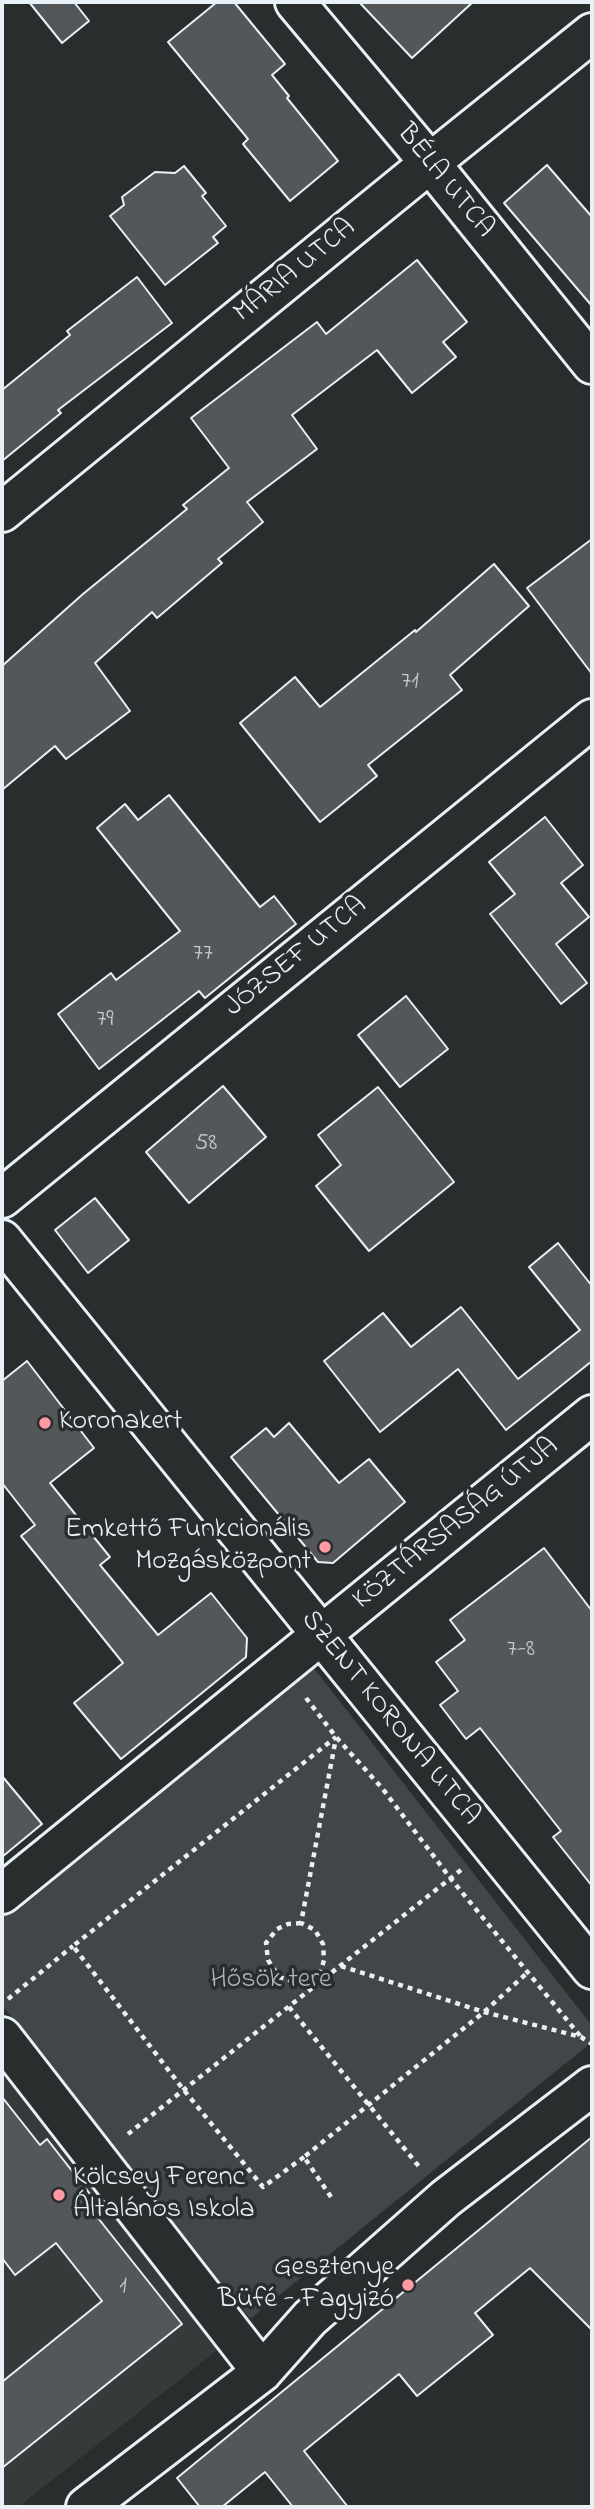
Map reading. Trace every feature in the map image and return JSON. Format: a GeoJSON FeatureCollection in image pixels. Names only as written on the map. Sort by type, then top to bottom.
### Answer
{"type":"FeatureCollection","features":[{"type":"Feature","properties":{"kind":"street","name":"BÉLA UTCA"},"geometry":{"type":"LineString","coordinates":[[295,2],[592,364]]}},
{"type":"Feature","properties":{"kind":"street","name":"MÁRIA UTCA"},"geometry":{"type":"LineString","coordinates":[[2,512],[592,33]]}},
{"type":"Feature","properties":{"kind":"street","name":"JÓZSEF UTCA"},"geometry":{"type":"LineString","coordinates":[[2,1198],[592,719]]}},
{"type":"Feature","properties":{"kind":"street","name":"SZENT KORONA UTCA"},"geometry":{"type":"LineString","coordinates":[[2,1240],[592,1969]]}},
{"type":"Feature","properties":{"kind":"street","name":"KÖZTÁRSASÁG ÚTJA"},"geometry":{"type":"LineString","coordinates":[[321,1635],[592,1415]]}},
{"type":"Feature","properties":{"kind":"street"},"geometry":{"type":"LineString","coordinates":[[2,1894],[321,1635]]}},
{"type":"Feature","properties":{"kind":"street"},"geometry":{"type":"LineString","coordinates":[[2,2037],[262,2372]]}},
{"type":"Feature","properties":{"kind":"street"},"geometry":{"type":"LineString","coordinates":[[86,2507],[262,2372],[310,2318],[446,2198],[592,2086]]}},
{"type":"Feature","properties":{"kind":"path"},"geometry":{"type":"LineString","coordinates":[[282,1667],[336,1737],[382,1788],[527,1973],[581,2037],[592,2044]]}},
{"type":"Feature","properties":{"kind":"path"},"geometry":{"type":"LineString","coordinates":[[301,1923],[336,1737]]}},
{"type":"Feature","properties":{"kind":"path"},"geometry":{"type":"LineString","coordinates":[[2,2004],[336,1737]]}},
{"type":"Feature","properties":{"kind":"path"},"geometry":{"type":"LineString","coordinates":[[98,2159],[491,1845]]}},
{"type":"Feature","properties":{"kind":"path"},"geometry":{"type":"LineString","coordinates":[[301,1923],[316,1930],[323,1944],[324,1960],[317,1984],[298,1983],[279,1977],[268,1960],[266,1942],[277,1929],[288,1924],[301,1923]]}},
{"type":"Feature","properties":{"kind":"path"},"geometry":{"type":"LineString","coordinates":[[72,1946],[263,2187],[484,2012],[527,1973]]}},
{"type":"Feature","properties":{"kind":"path"},"geometry":{"type":"LineString","coordinates":[[340,1966],[484,2012],[581,2037]]}},
{"type":"Feature","properties":{"kind":"path"},"geometry":{"type":"LineString","coordinates":[[289,2007],[446,2198]]}},
{"type":"Feature","properties":{"kind":"path"},"geometry":{"type":"LineString","coordinates":[[304,2157],[331,2197]]}},
{"type":"Feature","properties":{"kind":"shaded area","name":"Kölcsey Ferenc Általános Iskola"},"geometry":{"type":"Polygon","coordinates":[[[2,2050],[229,2341],[18,2507],[2,2507],[2,2050]]]}},
{"type":"Feature","properties":{"kind":"green space","name":"Hősök tere"},"geometry":{"type":"Polygon","coordinates":[[[303,1654],[592,2026],[592,2042],[250,2319],[2,2005],[2,1894],[303,1654]]]}},
{"type":"Feature","properties":{"kind":"building"},"geometry":{"type":"Polygon","coordinates":[[[29,2],[74,2],[89,21],[62,43],[29,2]]]}},
{"type":"Feature","properties":{"kind":"building"},"geometry":{"type":"Polygon","coordinates":[[[217,2],[234,2],[285,64],[272,75],[289,96],[287,98],[338,161],[290,201],[243,144],[248,139],[168,42],[217,2]]]}},
{"type":"Feature","properties":{"kind":"building"},"geometry":{"type":"Polygon","coordinates":[[[359,2],[473,2],[412,58],[359,2]]]}},
{"type":"Feature","properties":{"kind":"building"},"geometry":{"type":"Polygon","coordinates":[[[547,165],[592,217],[592,306],[504,203],[547,165]]]}},
{"type":"Feature","properties":{"kind":"building"},"geometry":{"type":"Polygon","coordinates":[[[184,166],[206,193],[202,196],[226,226],[213,237],[218,243],[165,285],[110,216],[124,205],[122,197],[155,172],[175,173],[184,166]]]}},
{"type":"Feature","properties":{"kind":"building"},"geometry":{"type":"Polygon","coordinates":[[[417,260],[467,322],[443,342],[456,357],[412,393],[377,350],[292,415],[317,449],[247,502],[263,522],[218,559],[222,563],[157,618],[152,612],[95,663],[130,711],[66,759],[55,746],[2,790],[2,666],[83,594],[187,509],[183,505],[229,468],[191,418],[317,322],[326,334],[417,260]]]}},
{"type":"Feature","properties":{"kind":"building"},"geometry":{"type":"Polygon","coordinates":[[[137,277],[172,323],[58,410],[61,413],[2,461],[2,390],[70,335],[67,331],[137,277]]]}},
{"type":"Feature","properties":{"kind":"building"},"geometry":{"type":"Polygon","coordinates":[[[592,539],[592,674],[527,588],[592,539]]]}},
{"type":"Feature","properties":{"kind":"building"},"geometry":{"type":"Polygon","coordinates":[[[494,564],[529,606],[450,675],[462,690],[368,765],[377,776],[320,822],[240,723],[295,677],[320,707],[415,630],[416,632],[494,564]]]}},
{"type":"Feature","properties":{"kind":"building"},"geometry":{"type":"Polygon","coordinates":[[[169,795],[260,907],[274,896],[296,924],[205,998],[199,991],[99,1069],[58,1014],[111,973],[116,980],[180,931],[97,828],[125,804],[138,820],[169,795]]]}},
{"type":"Feature","properties":{"kind":"building"},"geometry":{"type":"Polygon","coordinates":[[[545,817],[583,865],[561,883],[589,917],[556,944],[587,983],[561,1004],[490,914],[515,894],[489,862],[545,817]]]}},
{"type":"Feature","properties":{"kind":"building"},"geometry":{"type":"Polygon","coordinates":[[[406,996],[448,1049],[400,1087],[358,1035],[406,996]]]}},
{"type":"Feature","properties":{"kind":"building"},"geometry":{"type":"Polygon","coordinates":[[[223,1086],[266,1137],[189,1203],[146,1152],[223,1086]]]}},
{"type":"Feature","properties":{"kind":"building"},"geometry":{"type":"Polygon","coordinates":[[[378,1087],[454,1182],[369,1251],[316,1186],[341,1165],[318,1135],[378,1087]]]}},
{"type":"Feature","properties":{"kind":"building"},"geometry":{"type":"Polygon","coordinates":[[[95,1198],[129,1240],[88,1273],[55,1230],[95,1198]]]}},
{"type":"Feature","properties":{"kind":"building"},"geometry":{"type":"Polygon","coordinates":[[[558,1243],[592,1286],[592,1361],[506,1430],[458,1369],[380,1432],[324,1361],[383,1313],[411,1347],[461,1307],[518,1379],[580,1330],[529,1267],[558,1243]]]}},
{"type":"Feature","properties":{"kind":"building"},"geometry":{"type":"Polygon","coordinates":[[[27,1361],[94,1448],[50,1483],[110,1557],[100,1565],[158,1635],[211,1593],[247,1638],[246,1657],[121,1759],[74,1703],[123,1663],[21,1536],[35,1525],[2,1483],[2,1381],[27,1361]]]}},
{"type":"Feature","properties":{"kind":"building"},"geometry":{"type":"Polygon","coordinates":[[[289,1423],[339,1483],[369,1459],[405,1502],[333,1563],[318,1562],[231,1457],[266,1428],[274,1437],[289,1423]]]}},
{"type":"Feature","properties":{"kind":"building"},"geometry":{"type":"Polygon","coordinates":[[[544,1548],[592,1611],[592,1886],[553,1837],[561,1831],[480,1728],[466,1739],[440,1705],[458,1691],[436,1662],[465,1640],[450,1620],[544,1548]]]}},
{"type":"Feature","properties":{"kind":"building"},"geometry":{"type":"Polygon","coordinates":[[[2,1776],[42,1824],[2,1857],[2,1776]]]}},
{"type":"Feature","properties":{"kind":"building"},"geometry":{"type":"Polygon","coordinates":[[[2,2097],[40,2145],[47,2139],[105,2213],[98,2218],[182,2324],[2,2468],[2,2382],[102,2301],[56,2243],[15,2275],[2,2258],[2,2097]]]}},
{"type":"Feature","properties":{"kind":"building"},"geometry":{"type":"Polygon","coordinates":[[[592,2137],[592,2330],[530,2268],[475,2313],[493,2335],[417,2396],[399,2374],[304,2451],[348,2507],[293,2507],[265,2472],[222,2507],[200,2507],[177,2478],[592,2137]]]}},
{"type":"Feature","properties":{"kind":"place","name":"Koronakert"},"geometry":{"type":"Point","coordinates":[45,1423]}},
{"type":"Feature","properties":{"kind":"place","name":"Emkettő Funkcionális Mozgásközpont"},"geometry":{"type":"Point","coordinates":[325,1547]}},
{"type":"Feature","properties":{"kind":"place","name":"Kölcsey Ferenc Általános Iskola"},"geometry":{"type":"Point","coordinates":[59,2195]}},
{"type":"Feature","properties":{"kind":"place","name":"Gesztenye Büfé - Fagyizó"},"geometry":{"type":"Point","coordinates":[408,2285]}}]}
